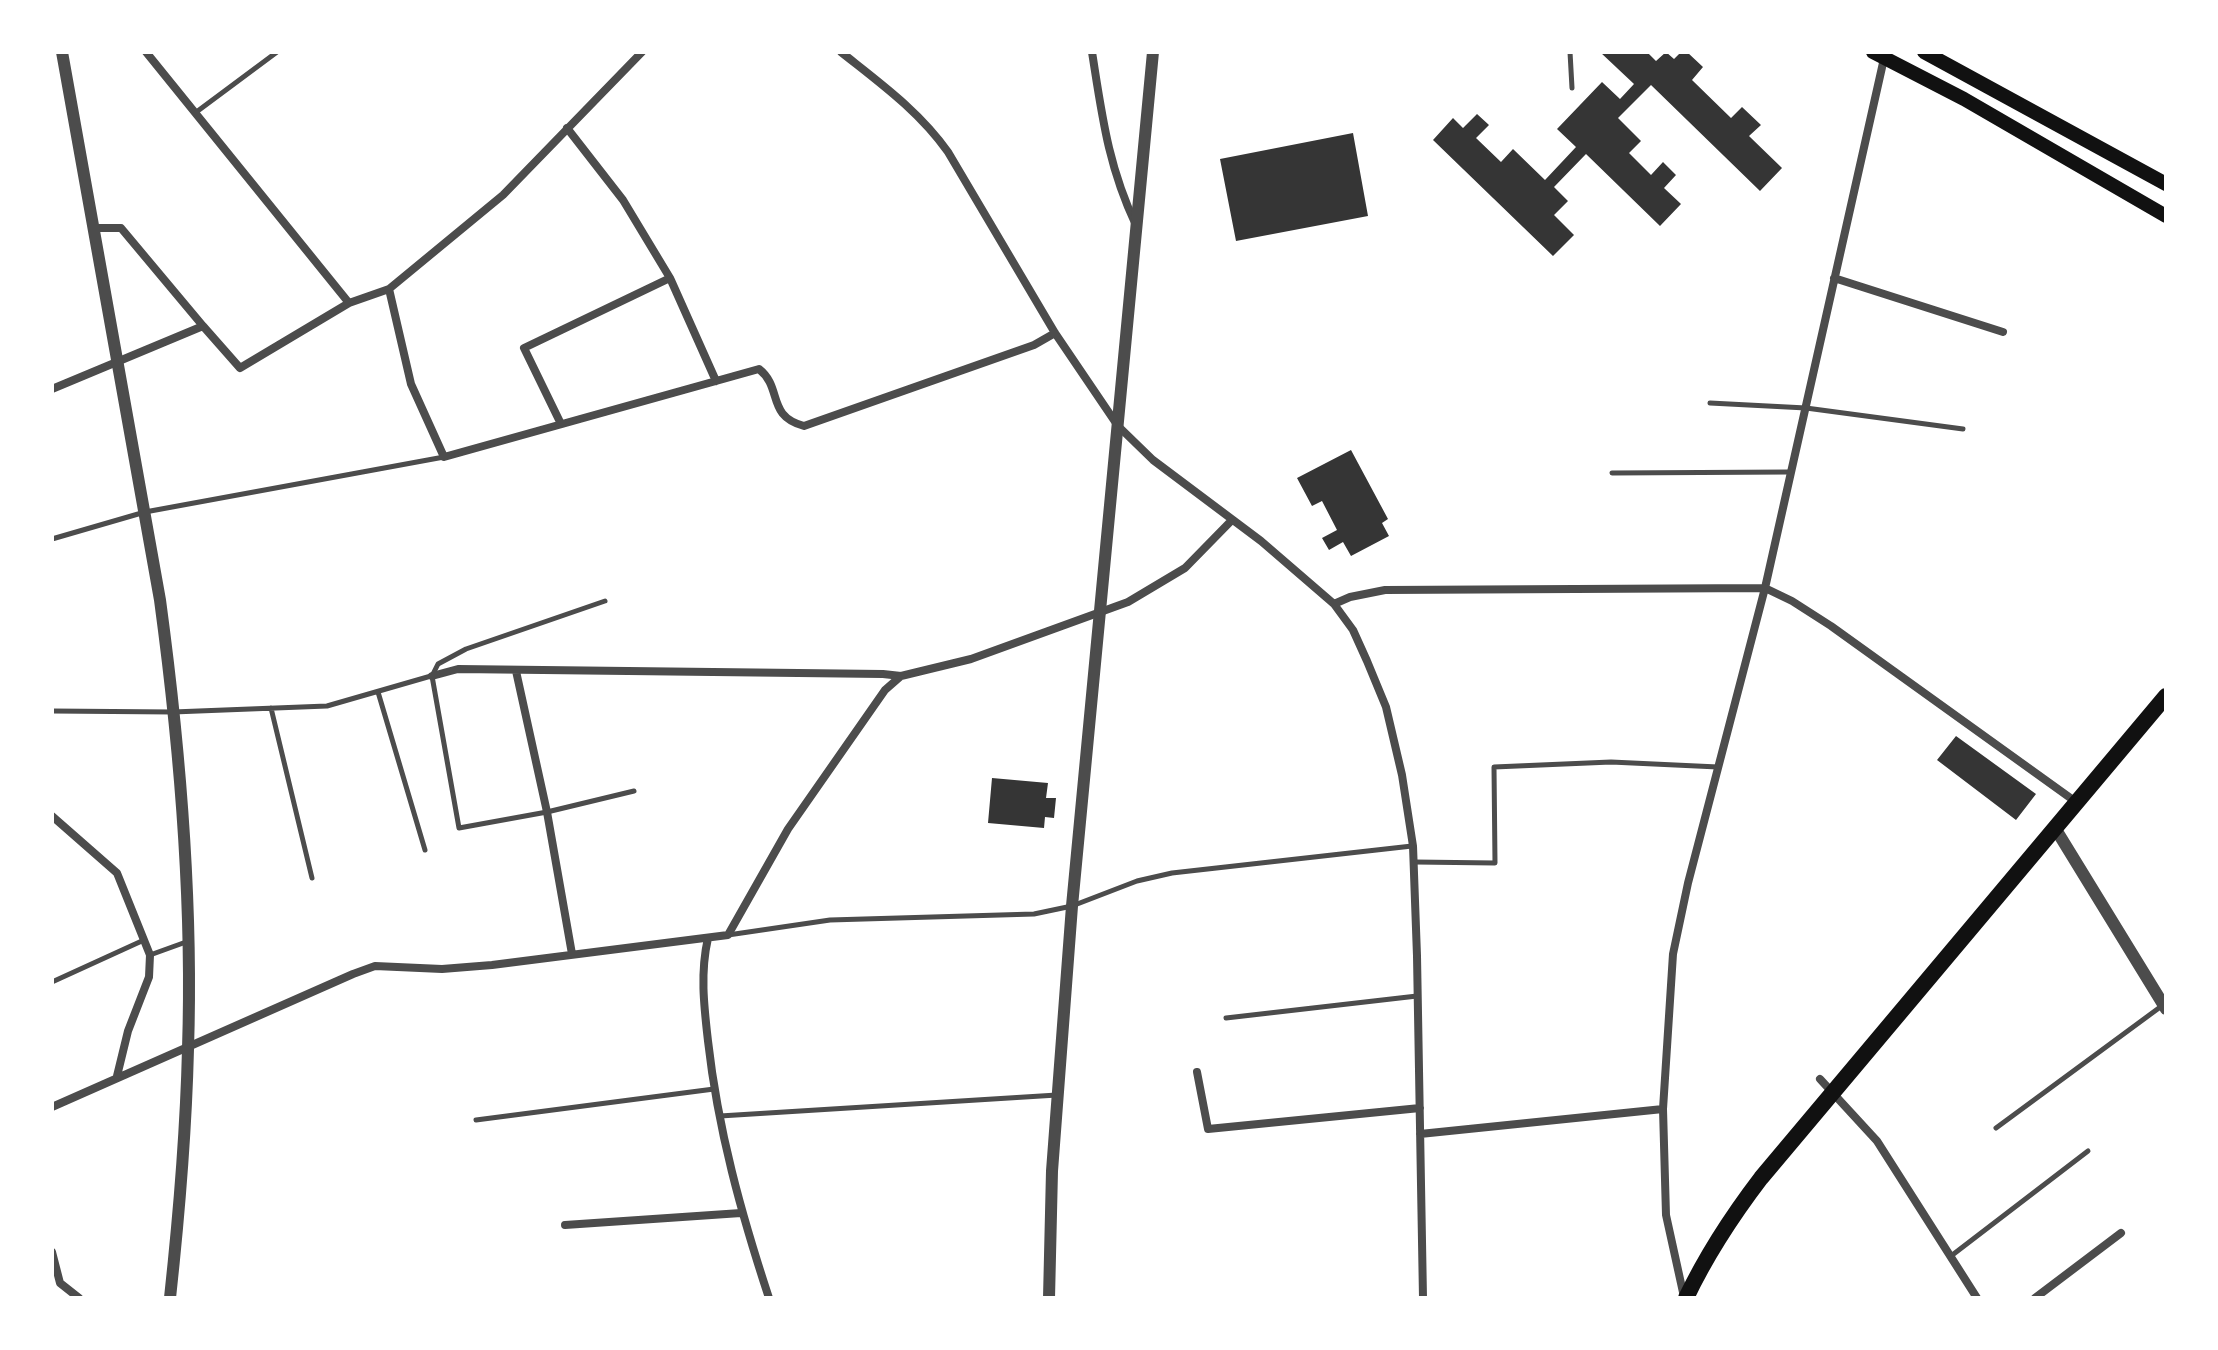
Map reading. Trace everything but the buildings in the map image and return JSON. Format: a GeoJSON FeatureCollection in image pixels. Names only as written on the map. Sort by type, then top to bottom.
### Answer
{"type":"FeatureCollection","features":[{"type":"Feature","properties":{"kind":"highway"},"geometry":{"type":"LineString","coordinates":[[1685,1298],[1726,1225],[1826,1084],[2055,828],[2166,696]]}},
{"type":"Feature","properties":{"kind":"main road"},"geometry":{"type":"LineString","coordinates":[[1924,52],[2166,184]]}},
{"type":"Feature","properties":{"kind":"main road"},"geometry":{"type":"LineString","coordinates":[[1881,54],[2166,216]]}},
{"type":"Feature","properties":{"kind":"street"},"geometry":{"type":"LineString","coordinates":[[62,52],[160,600],[181,804],[188,1048],[178,1228],[170,1298]]}},
{"type":"Feature","properties":{"kind":"street"},"geometry":{"type":"LineString","coordinates":[[146,52],[349,303]]}},
{"type":"Feature","properties":{"kind":"street"},"geometry":{"type":"LineString","coordinates":[[93,228],[121,228],[240,368],[349,303],[389,289],[503,195],[642,52]]}},
{"type":"Feature","properties":{"kind":"street"},"geometry":{"type":"LineString","coordinates":[[841,52],[912,109],[932,130],[1055,333],[1118,426],[1153,460],[1334,604],[1353,630],[1386,707],[1402,775],[1413,846],[1423,1298]]}},
{"type":"Feature","properties":{"kind":"street"},"geometry":{"type":"LineString","coordinates":[[1092,52],[1105,136],[1118,188],[1136,225]]}},
{"type":"Feature","properties":{"kind":"street"},"geometry":{"type":"LineString","coordinates":[[1049,1298],[1052,1171],[1072,906],[1153,52]]}},
{"type":"Feature","properties":{"kind":"street"},"geometry":{"type":"LineString","coordinates":[[1685,1298],[1666,1215],[1663,1109],[1673,954],[1688,883],[1765,588],[1881,54]]}},
{"type":"Feature","properties":{"kind":"street"},"geometry":{"type":"LineString","coordinates":[[567,128],[623,200],[670,278],[716,381]]}},
{"type":"Feature","properties":{"kind":"street"},"geometry":{"type":"LineString","coordinates":[[561,424],[524,348],[670,278]]}},
{"type":"Feature","properties":{"kind":"street"},"geometry":{"type":"LineString","coordinates":[[1834,278],[2003,332]]}},
{"type":"Feature","properties":{"kind":"street"},"geometry":{"type":"LineString","coordinates":[[389,289],[411,384],[444,457],[759,369],[768,376],[779,410],[790,422],[804,426],[1034,345],[1055,333]]}},
{"type":"Feature","properties":{"kind":"street"},"geometry":{"type":"LineString","coordinates":[[52,389],[203,326]]}},
{"type":"Feature","properties":{"kind":"street"},"geometry":{"type":"LineString","coordinates":[[432,676],[458,669],[901,676],[971,659],[1128,602],[1185,568],[1232,520]]}},
{"type":"Feature","properties":{"kind":"street"},"geometry":{"type":"LineString","coordinates":[[1334,604],[1350,597],[1385,590],[1765,588],[1831,626],[2076,803]]}},
{"type":"Feature","properties":{"kind":"street"},"geometry":{"type":"LineString","coordinates":[[516,671],[547,812],[572,954]]}},
{"type":"Feature","properties":{"kind":"street"},"geometry":{"type":"LineString","coordinates":[[52,1107],[117,1076],[375,966],[442,969],[728,935],[788,829],[885,690],[901,676]]}},
{"type":"Feature","properties":{"kind":"street"},"geometry":{"type":"LineString","coordinates":[[52,816],[117,873],[150,955],[149,977],[128,1031],[117,1076]]}},
{"type":"Feature","properties":{"kind":"street"},"geometry":{"type":"LineString","coordinates":[[2055,828],[2165,1006]]}},
{"type":"Feature","properties":{"kind":"street"},"geometry":{"type":"LineString","coordinates":[[708,938],[702,986],[718,1116],[741,1213],[769,1298]]}},
{"type":"Feature","properties":{"kind":"street"},"geometry":{"type":"LineString","coordinates":[[1197,1072],[1208,1129],[1420,1108]]}},
{"type":"Feature","properties":{"kind":"street"},"geometry":{"type":"LineString","coordinates":[[1826,1084],[1877,1141],[1977,1298]]}},
{"type":"Feature","properties":{"kind":"street"},"geometry":{"type":"LineString","coordinates":[[1420,1134],[1663,1109]]}},
{"type":"Feature","properties":{"kind":"street"},"geometry":{"type":"LineString","coordinates":[[565,1225],[741,1213]]}},
{"type":"Feature","properties":{"kind":"street"},"geometry":{"type":"LineString","coordinates":[[2035,1298],[2121,1233]]}},
{"type":"Feature","properties":{"kind":"street"},"geometry":{"type":"LineString","coordinates":[[52,1252],[60,1283],[79,1298]]}},
{"type":"Feature","properties":{"kind":"lane"},"geometry":{"type":"LineString","coordinates":[[194,114],[277,52]]}},
{"type":"Feature","properties":{"kind":"lane"},"geometry":{"type":"LineString","coordinates":[[1570,52],[1572,88]]}},
{"type":"Feature","properties":{"kind":"lane"},"geometry":{"type":"LineString","coordinates":[[1710,403],[1806,408],[1963,429]]}},
{"type":"Feature","properties":{"kind":"lane"},"geometry":{"type":"LineString","coordinates":[[52,539],[145,512],[444,457]]}},
{"type":"Feature","properties":{"kind":"lane"},"geometry":{"type":"LineString","coordinates":[[1612,473],[1789,472]]}},
{"type":"Feature","properties":{"kind":"lane"},"geometry":{"type":"LineString","coordinates":[[605,601],[466,649],[438,664],[432,676],[459,828],[547,812],[634,791]]}},
{"type":"Feature","properties":{"kind":"lane"},"geometry":{"type":"LineString","coordinates":[[52,711],[173,712],[327,706],[432,676]]}},
{"type":"Feature","properties":{"kind":"lane"},"geometry":{"type":"LineString","coordinates":[[378,692],[425,850]]}},
{"type":"Feature","properties":{"kind":"lane"},"geometry":{"type":"LineString","coordinates":[[271,708],[312,878]]}},
{"type":"Feature","properties":{"kind":"lane"},"geometry":{"type":"LineString","coordinates":[[1414,862],[1495,863],[1494,767],[1611,762],[1718,767]]}},
{"type":"Feature","properties":{"kind":"lane"},"geometry":{"type":"LineString","coordinates":[[728,935],[830,920],[1034,914],[1072,906],[1137,881],[1172,873],[1413,846]]}},
{"type":"Feature","properties":{"kind":"lane"},"geometry":{"type":"LineString","coordinates":[[52,982],[144,940]]}},
{"type":"Feature","properties":{"kind":"lane"},"geometry":{"type":"LineString","coordinates":[[150,955],[187,942]]}},
{"type":"Feature","properties":{"kind":"lane"},"geometry":{"type":"LineString","coordinates":[[1226,1018],[1418,996]]}},
{"type":"Feature","properties":{"kind":"lane"},"geometry":{"type":"LineString","coordinates":[[1996,1128],[2165,1006]]}},
{"type":"Feature","properties":{"kind":"lane"},"geometry":{"type":"LineString","coordinates":[[476,1120],[714,1089]]}},
{"type":"Feature","properties":{"kind":"lane"},"geometry":{"type":"LineString","coordinates":[[718,1116],[1058,1095]]}},
{"type":"Feature","properties":{"kind":"lane"},"geometry":{"type":"LineString","coordinates":[[1951,1256],[2088,1151]]}}]}
